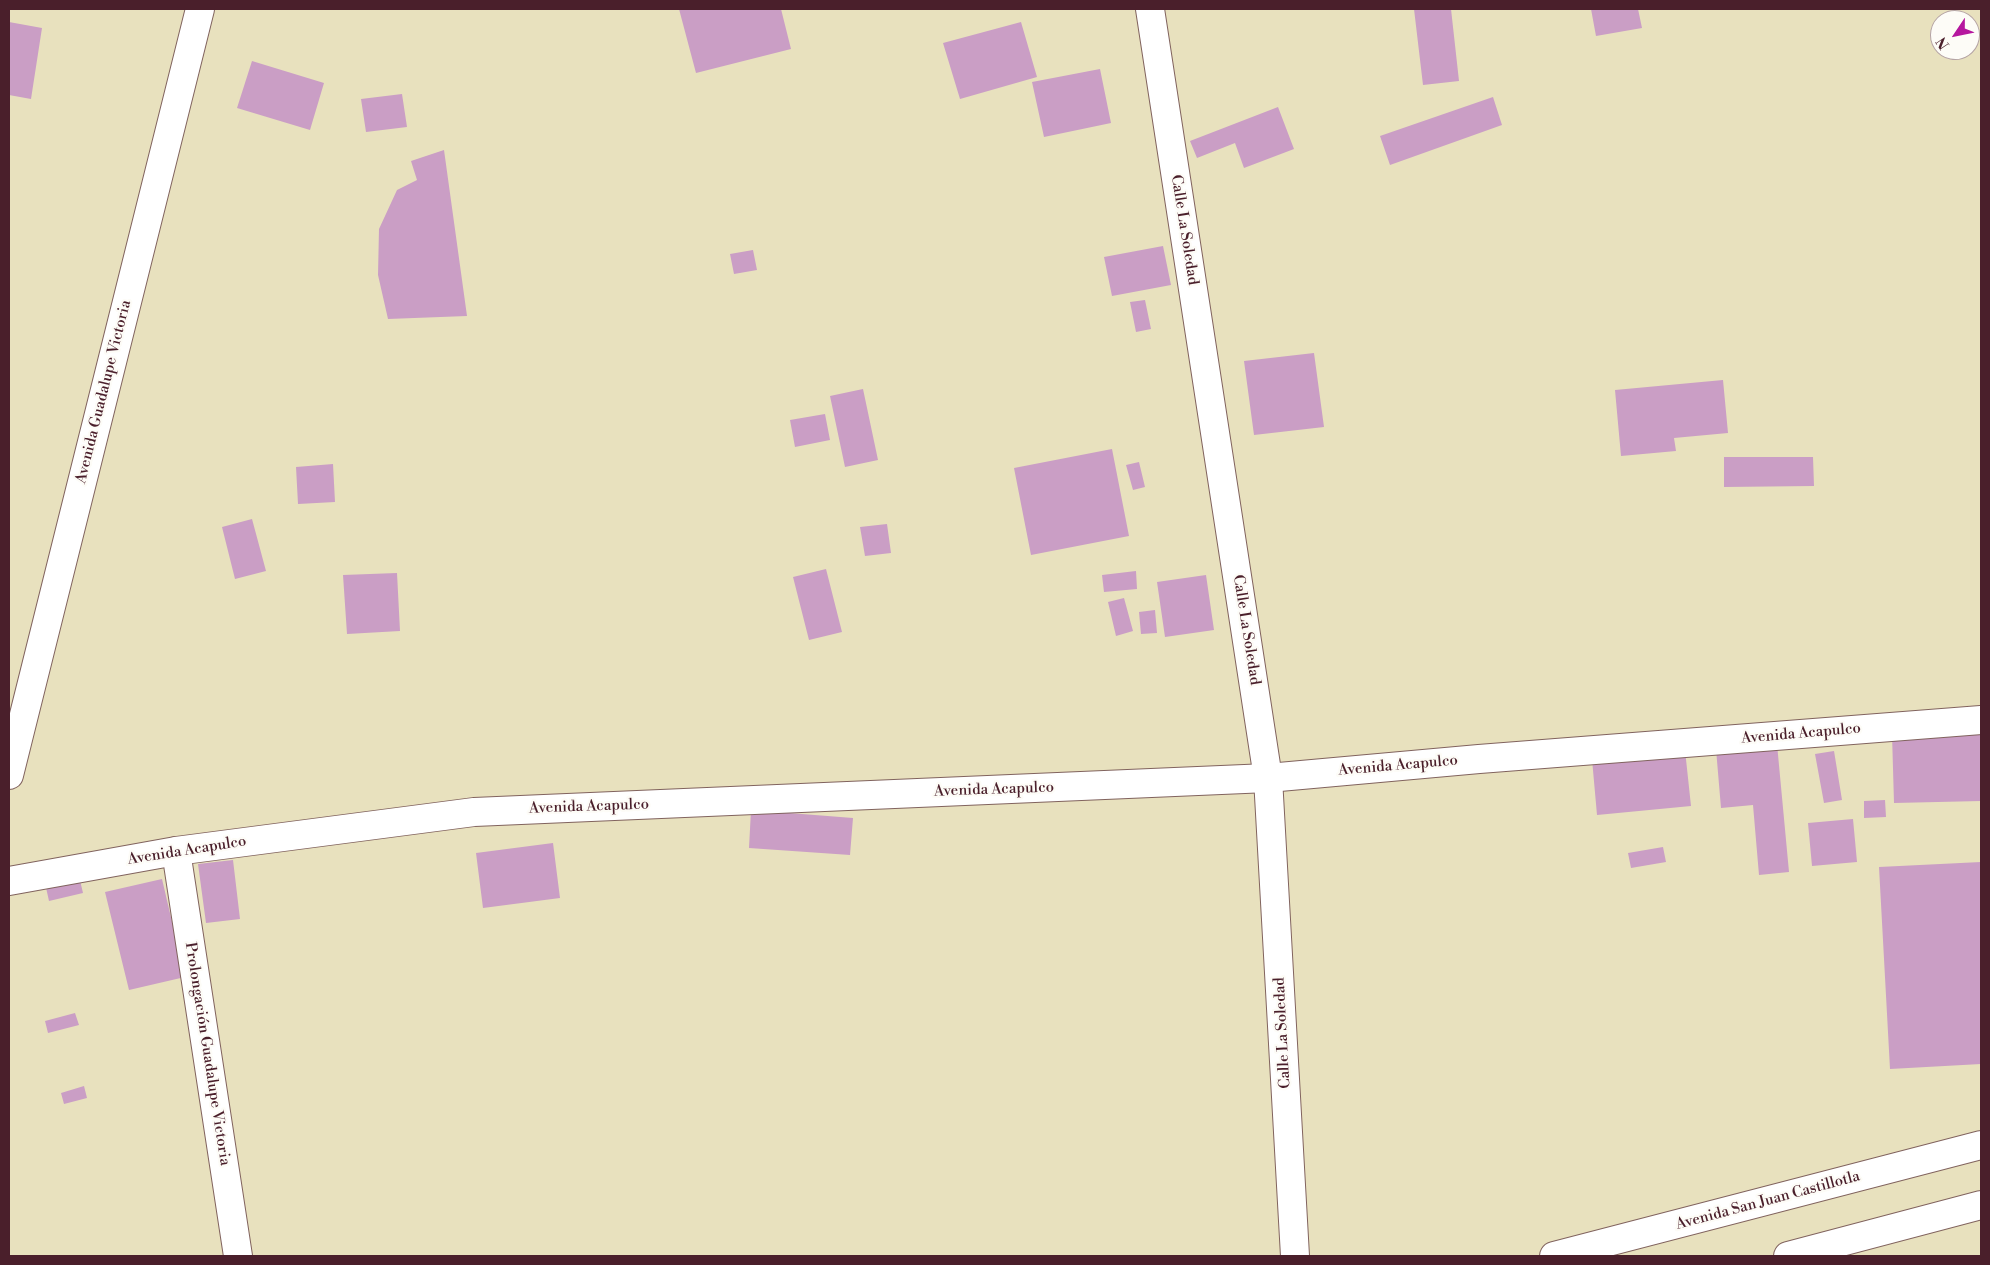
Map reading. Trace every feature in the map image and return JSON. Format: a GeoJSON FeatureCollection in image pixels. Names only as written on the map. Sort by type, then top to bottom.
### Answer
{"type":"FeatureCollection","features":[{"type":"Feature","properties":{"kind":"street","name":"Avenida Guadalupe Victoria"},"geometry":{"type":"LineString","coordinates":[[9,775],[200,9]]}},
{"type":"Feature","properties":{"kind":"street","name":"Calle La Soledad"},"geometry":{"type":"LineString","coordinates":[[1150,9],[1268,778],[1295,1256]]}},
{"type":"Feature","properties":{"kind":"street","name":"Avenida Acapulco"},"geometry":{"type":"LineString","coordinates":[[9,881],[176,851],[474,812],[1268,778],[1470,760],[1981,720]]}},
{"type":"Feature","properties":{"kind":"street","name":"Prolongación Guadalupe Victoria"},"geometry":{"type":"LineString","coordinates":[[176,851],[238,1256]]}},
{"type":"Feature","properties":{"kind":"street","name":"Avenida San Juan Castillotla"},"geometry":{"type":"LineString","coordinates":[[1554,1256],[1981,1145]]}},
{"type":"Feature","properties":{"kind":"street"},"geometry":{"type":"LineString","coordinates":[[1788,1256],[1981,1205]]}},
{"type":"Feature","properties":{"kind":"building"},"geometry":{"type":"Polygon","coordinates":[[[679,9],[781,9],[791,49],[696,73],[679,9]]]}},
{"type":"Feature","properties":{"kind":"building"},"geometry":{"type":"Polygon","coordinates":[[[1414,9],[1451,9],[1459,81],[1423,85],[1414,9]]]}},
{"type":"Feature","properties":{"kind":"building"},"geometry":{"type":"Polygon","coordinates":[[[1591,9],[1638,9],[1642,28],[1596,36],[1591,9]]]}},
{"type":"Feature","properties":{"kind":"building"},"geometry":{"type":"Polygon","coordinates":[[[9,22],[42,28],[31,99],[9,95],[9,22]]]}},
{"type":"Feature","properties":{"kind":"building"},"geometry":{"type":"Polygon","coordinates":[[[1021,22],[1037,77],[960,99],[943,43],[1021,22]]]}},
{"type":"Feature","properties":{"kind":"building"},"geometry":{"type":"Polygon","coordinates":[[[252,61],[324,83],[310,130],[237,108],[252,61]]]}},
{"type":"Feature","properties":{"kind":"building"},"geometry":{"type":"Polygon","coordinates":[[[1100,69],[1111,123],[1044,137],[1032,82],[1100,69]]]}},
{"type":"Feature","properties":{"kind":"building"},"geometry":{"type":"Polygon","coordinates":[[[402,94],[407,127],[366,132],[361,99],[402,94]]]}},
{"type":"Feature","properties":{"kind":"building"},"geometry":{"type":"Polygon","coordinates":[[[1493,97],[1502,125],[1390,165],[1380,136],[1493,97]]]}},
{"type":"Feature","properties":{"kind":"building"},"geometry":{"type":"Polygon","coordinates":[[[1278,107],[1294,149],[1244,168],[1235,143],[1197,158],[1190,141],[1278,107]]]}},
{"type":"Feature","properties":{"kind":"building"},"geometry":{"type":"Polygon","coordinates":[[[444,150],[467,316],[388,319],[378,275],[379,229],[397,190],[417,180],[411,161],[444,150]]]}},
{"type":"Feature","properties":{"kind":"building"},"geometry":{"type":"Polygon","coordinates":[[[1163,246],[1171,285],[1112,296],[1104,257],[1163,246]]]}},
{"type":"Feature","properties":{"kind":"building"},"geometry":{"type":"Polygon","coordinates":[[[753,250],[757,270],[734,274],[730,254],[753,250]]]}},
{"type":"Feature","properties":{"kind":"building"},"geometry":{"type":"Polygon","coordinates":[[[1145,300],[1151,329],[1136,332],[1130,302],[1145,300]]]}},
{"type":"Feature","properties":{"kind":"building"},"geometry":{"type":"Polygon","coordinates":[[[1314,353],[1324,427],[1254,435],[1244,361],[1314,353]]]}},
{"type":"Feature","properties":{"kind":"building"},"geometry":{"type":"Polygon","coordinates":[[[1723,380],[1728,433],[1674,438],[1676,451],[1621,456],[1615,390],[1723,380]]]}},
{"type":"Feature","properties":{"kind":"building"},"geometry":{"type":"Polygon","coordinates":[[[863,389],[878,460],[845,467],[830,396],[863,389]]]}},
{"type":"Feature","properties":{"kind":"building"},"geometry":{"type":"Polygon","coordinates":[[[825,414],[830,440],[795,447],[790,420],[825,414]]]}},
{"type":"Feature","properties":{"kind":"building"},"geometry":{"type":"Polygon","coordinates":[[[1112,449],[1129,536],[1031,555],[1014,468],[1112,449]]]}},
{"type":"Feature","properties":{"kind":"building"},"geometry":{"type":"Polygon","coordinates":[[[1724,457],[1813,457],[1814,486],[1724,487],[1724,457]]]}},
{"type":"Feature","properties":{"kind":"building"},"geometry":{"type":"Polygon","coordinates":[[[1139,462],[1145,487],[1133,490],[1126,465],[1139,462]]]}},
{"type":"Feature","properties":{"kind":"building"},"geometry":{"type":"Polygon","coordinates":[[[333,464],[335,502],[298,504],[296,467],[333,464]]]}},
{"type":"Feature","properties":{"kind":"building"},"geometry":{"type":"Polygon","coordinates":[[[252,519],[266,571],[235,579],[222,527],[252,519]]]}},
{"type":"Feature","properties":{"kind":"building"},"geometry":{"type":"Polygon","coordinates":[[[887,524],[891,553],[865,556],[860,527],[887,524]]]}},
{"type":"Feature","properties":{"kind":"building"},"geometry":{"type":"Polygon","coordinates":[[[826,569],[842,632],[809,640],[793,577],[826,569]]]}},
{"type":"Feature","properties":{"kind":"building"},"geometry":{"type":"Polygon","coordinates":[[[1136,571],[1137,589],[1104,592],[1102,575],[1136,571]]]}},
{"type":"Feature","properties":{"kind":"building"},"geometry":{"type":"Polygon","coordinates":[[[397,573],[400,631],[347,634],[343,575],[397,573]]]}},
{"type":"Feature","properties":{"kind":"building"},"geometry":{"type":"Polygon","coordinates":[[[1206,575],[1214,630],[1165,637],[1157,582],[1206,575]]]}},
{"type":"Feature","properties":{"kind":"building"},"geometry":{"type":"Polygon","coordinates":[[[1124,598],[1133,631],[1116,636],[1108,602],[1124,598]]]}},
{"type":"Feature","properties":{"kind":"building"},"geometry":{"type":"Polygon","coordinates":[[[1155,610],[1157,633],[1141,634],[1139,612],[1155,610]]]}},
{"type":"Feature","properties":{"kind":"building"},"geometry":{"type":"Polygon","coordinates":[[[1981,732],[1981,801],[1894,803],[1892,734],[1981,732]]]}},
{"type":"Feature","properties":{"kind":"building"},"geometry":{"type":"Polygon","coordinates":[[[1777,744],[1789,872],[1759,875],[1753,805],[1721,808],[1716,749],[1777,744]]]}},
{"type":"Feature","properties":{"kind":"building"},"geometry":{"type":"Polygon","coordinates":[[[1685,750],[1691,806],[1597,815],[1592,759],[1685,750]]]}},
{"type":"Feature","properties":{"kind":"building"},"geometry":{"type":"Polygon","coordinates":[[[1834,751],[1842,800],[1824,803],[1815,754],[1834,751]]]}},
{"type":"Feature","properties":{"kind":"building"},"geometry":{"type":"Polygon","coordinates":[[[1885,800],[1886,817],[1864,818],[1864,801],[1885,800]]]}},
{"type":"Feature","properties":{"kind":"building"},"geometry":{"type":"Polygon","coordinates":[[[751,810],[853,818],[850,855],[749,848],[751,810]]]}},
{"type":"Feature","properties":{"kind":"building"},"geometry":{"type":"Polygon","coordinates":[[[1853,819],[1857,862],[1812,866],[1808,823],[1853,819]]]}},
{"type":"Feature","properties":{"kind":"building"},"geometry":{"type":"Polygon","coordinates":[[[553,843],[560,898],[483,908],[476,853],[553,843]]]}},
{"type":"Feature","properties":{"kind":"building"},"geometry":{"type":"Polygon","coordinates":[[[1663,847],[1666,862],[1631,868],[1628,853],[1663,847]]]}},
{"type":"Feature","properties":{"kind":"building"},"geometry":{"type":"Polygon","coordinates":[[[233,860],[240,919],[206,923],[198,864],[233,860]]]}},
{"type":"Feature","properties":{"kind":"building"},"geometry":{"type":"Polygon","coordinates":[[[1981,862],[1981,1064],[1890,1069],[1879,867],[1981,862]]]}},
{"type":"Feature","properties":{"kind":"building"},"geometry":{"type":"Polygon","coordinates":[[[79,876],[83,893],[49,901],[45,883],[79,876]]]}},
{"type":"Feature","properties":{"kind":"building"},"geometry":{"type":"Polygon","coordinates":[[[162,879],[185,977],[129,990],[105,892],[162,879]]]}},
{"type":"Feature","properties":{"kind":"building"},"geometry":{"type":"Polygon","coordinates":[[[75,1013],[79,1025],[48,1033],[45,1021],[75,1013]]]}},
{"type":"Feature","properties":{"kind":"building"},"geometry":{"type":"Polygon","coordinates":[[[84,1086],[87,1098],[64,1104],[61,1093],[84,1086]]]}}]}
